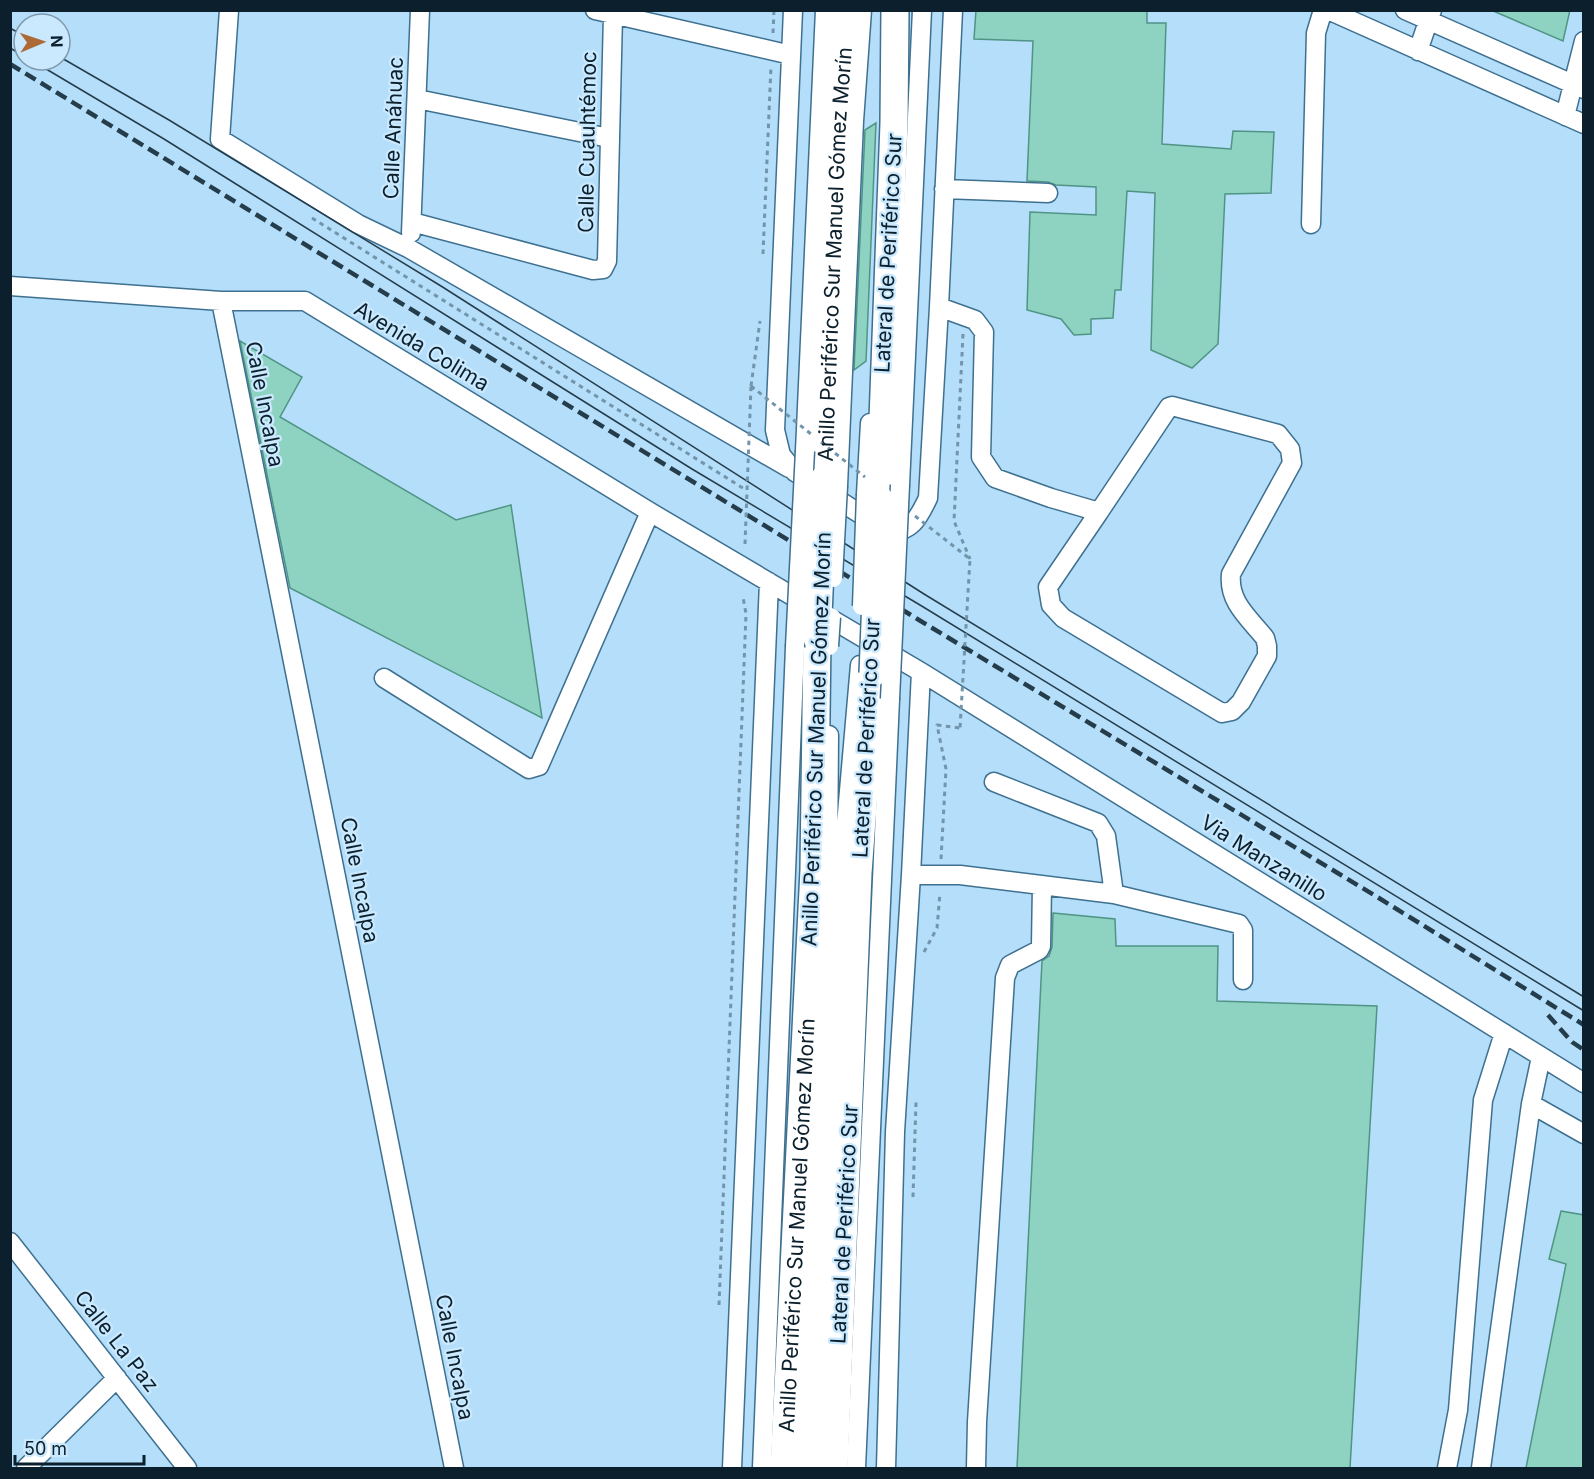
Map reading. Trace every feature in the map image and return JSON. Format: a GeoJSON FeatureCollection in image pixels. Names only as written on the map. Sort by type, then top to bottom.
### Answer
{"type":"FeatureCollection","features":[{"type":"Feature","properties":{"kind":"highway","name":"Anillo Periférico Sur Manuel Gómez Morín"},"geometry":{"type":"LineString","coordinates":[[784,1468],[813,870],[814,644],[831,483],[838,123],[847,10]]}},
{"type":"Feature","properties":{"kind":"highway"},"geometry":{"type":"LineString","coordinates":[[834,1468],[866,669],[879,489],[893,135],[895,10]]}},
{"type":"Feature","properties":{"kind":"street"},"geometry":{"type":"LineString","coordinates":[[229,10],[220,139],[358,224],[408,248],[795,471],[885,530],[894,532],[908,527],[919,518],[927,498],[939,307],[953,10]]}},
{"type":"Feature","properties":{"kind":"street","name":"Calle Anáhuac"},"geometry":{"type":"LineString","coordinates":[[408,248],[412,222],[420,10]]}},
{"type":"Feature","properties":{"kind":"street"},"geometry":{"type":"LineString","coordinates":[[595,10],[790,56]]}},
{"type":"Feature","properties":{"kind":"street"},"geometry":{"type":"LineString","coordinates":[[793,10],[775,430],[781,455],[795,471]]}},
{"type":"Feature","properties":{"kind":"street"},"geometry":{"type":"LineString","coordinates":[[801,1468],[828,869],[814,644],[806,452],[825,10]]}},
{"type":"Feature","properties":{"kind":"street"},"geometry":{"type":"LineString","coordinates":[[831,483],[862,10]]}},
{"type":"Feature","properties":{"kind":"street"},"geometry":{"type":"LineString","coordinates":[[879,489],[884,120],[883,10]]}},
{"type":"Feature","properties":{"kind":"street","name":"Lateral de Periférico Sur"},"geometry":{"type":"LineString","coordinates":[[856,1468],[890,699],[879,489],[922,10]]}},
{"type":"Feature","properties":{"kind":"street"},"geometry":{"type":"LineString","coordinates":[[1311,224],[1316,33],[1323,10]]}},
{"type":"Feature","properties":{"kind":"street"},"geometry":{"type":"LineString","coordinates":[[1328,10],[1584,124]]}},
{"type":"Feature","properties":{"kind":"street"},"geometry":{"type":"LineString","coordinates":[[1392,39],[1403,10],[1430,16],[1578,86]]}},
{"type":"Feature","properties":{"kind":"street","name":"Calle Cuauhtémoc"},"geometry":{"type":"LineString","coordinates":[[412,222],[593,270],[603,269],[607,261],[613,15]]}},
{"type":"Feature","properties":{"kind":"street"},"geometry":{"type":"LineString","coordinates":[[1418,51],[1430,16]]}},
{"type":"Feature","properties":{"kind":"street"},"geometry":{"type":"LineString","coordinates":[[1565,116],[1578,86],[1584,41]]}},
{"type":"Feature","properties":{"kind":"street"},"geometry":{"type":"LineString","coordinates":[[417,99],[609,138]]}},
{"type":"Feature","properties":{"kind":"street"},"geometry":{"type":"LineString","coordinates":[[944,189],[1048,193]]}},
{"type":"Feature","properties":{"kind":"street","name":"Avenida Colima"},"geometry":{"type":"LineString","coordinates":[[10,286],[221,301],[305,301],[769,582]]}},
{"type":"Feature","properties":{"kind":"street","name":"Calle Incalpa"},"geometry":{"type":"LineString","coordinates":[[221,301],[454,1468]]}},
{"type":"Feature","properties":{"kind":"street"},"geometry":{"type":"LineString","coordinates":[[939,307],[975,320],[984,332],[981,457],[995,478],[1099,512]]}},
{"type":"Feature","properties":{"kind":"street"},"geometry":{"type":"LineString","coordinates":[[1169,407],[1278,434],[1290,448],[1292,463],[1231,574],[1229,584],[1233,598],[1265,638],[1268,646],[1267,656],[1241,702],[1232,711],[1222,713],[1063,618],[1051,604],[1048,587],[1099,512],[1169,407]]}},
{"type":"Feature","properties":{"kind":"street"},"geometry":{"type":"LineString","coordinates":[[384,678],[529,769],[539,766],[650,512]]}},
{"type":"Feature","properties":{"kind":"street"},"geometry":{"type":"LineString","coordinates":[[732,1468],[769,582]]}},
{"type":"Feature","properties":{"kind":"street","name":"Via Manzanillo"},"geometry":{"type":"LineString","coordinates":[[769,582],[921,672],[1584,1083]]}},
{"type":"Feature","properties":{"kind":"street"},"geometry":{"type":"LineString","coordinates":[[762,1468],[814,644]]}},
{"type":"Feature","properties":{"kind":"street"},"geometry":{"type":"LineString","coordinates":[[815,1468],[842,871],[866,669]]}},
{"type":"Feature","properties":{"kind":"street"},"geometry":{"type":"LineString","coordinates":[[886,1468],[895,1132],[921,672]]}},
{"type":"Feature","properties":{"kind":"street"},"geometry":{"type":"LineString","coordinates":[[994,782],[1098,823],[1106,836],[1114,894]]}},
{"type":"Feature","properties":{"kind":"street"},"geometry":{"type":"LineString","coordinates":[[911,875],[960,875],[1114,894],[1239,924],[1243,930],[1243,980]]}},
{"type":"Feature","properties":{"kind":"street"},"geometry":{"type":"LineString","coordinates":[[976,1468],[1005,978],[1010,965],[1039,950],[1041,946],[1042,885]]}},
{"type":"Feature","properties":{"kind":"street"},"geometry":{"type":"LineString","coordinates":[[1447,1468],[1458,1410],[1483,1100],[1504,1033]]}},
{"type":"Feature","properties":{"kind":"street"},"geometry":{"type":"LineString","coordinates":[[1481,1468],[1531,1104],[1542,1057]]}},
{"type":"Feature","properties":{"kind":"street"},"geometry":{"type":"LineString","coordinates":[[1531,1104],[1584,1134]]}},
{"type":"Feature","properties":{"kind":"street","name":"Calle La Paz"},"geometry":{"type":"LineString","coordinates":[[10,1242],[187,1468]]}},
{"type":"Feature","properties":{"kind":"street"},"geometry":{"type":"LineString","coordinates":[[26,1468],[117,1378]]}},
{"type":"Feature","properties":{"kind":"path"},"geometry":{"type":"LineString","coordinates":[[763,264],[774,10]]}},
{"type":"Feature","properties":{"kind":"path"},"geometry":{"type":"LineString","coordinates":[[312,218],[746,490]]}},
{"type":"Feature","properties":{"kind":"path"},"geometry":{"type":"LineString","coordinates":[[744,544],[751,386],[761,312]]}},
{"type":"Feature","properties":{"kind":"path"},"geometry":{"type":"LineString","coordinates":[[922,956],[937,928],[941,875],[946,769],[938,725],[960,728],[970,559],[954,521],[964,315]]}},
{"type":"Feature","properties":{"kind":"path"},"geometry":{"type":"LineString","coordinates":[[751,386],[879,489]]}},
{"type":"Feature","properties":{"kind":"path"},"geometry":{"type":"LineString","coordinates":[[914,515],[970,559]]}},
{"type":"Feature","properties":{"kind":"path"},"geometry":{"type":"LineString","coordinates":[[719,1305],[746,614],[743,597]]}},
{"type":"Feature","properties":{"kind":"path"},"geometry":{"type":"LineString","coordinates":[[912,1204],[916,1098]]}},
{"type":"Feature","properties":{"kind":"building"},"geometry":{"type":"Polygon","coordinates":[[[976,10],[1147,10],[1147,23],[1166,23],[1162,144],[1231,149],[1233,131],[1274,132],[1271,193],[1225,194],[1218,344],[1192,368],[1151,350],[1155,193],[1127,191],[1121,290],[1115,290],[1113,318],[1091,319],[1091,334],[1074,335],[1061,319],[1027,310],[1030,212],[1096,215],[1096,187],[1027,181],[1033,41],[974,39],[976,10]]]}},
{"type":"Feature","properties":{"kind":"building"},"geometry":{"type":"Polygon","coordinates":[[[1491,10],[1570,10],[1563,41],[1491,10]]]}},
{"type":"Feature","properties":{"kind":"building"},"geometry":{"type":"Polygon","coordinates":[[[876,123],[866,361],[854,370],[865,130],[876,123]]]}},
{"type":"Feature","properties":{"kind":"building"},"geometry":{"type":"Polygon","coordinates":[[[240,341],[302,377],[280,417],[456,520],[511,505],[542,718],[290,588],[240,341]]]}},
{"type":"Feature","properties":{"kind":"building"},"geometry":{"type":"Polygon","coordinates":[[[1053,913],[1115,919],[1116,946],[1218,946],[1217,1001],[1377,1006],[1350,1468],[1017,1468],[1042,961],[1049,956],[1052,947],[1053,913]]]}},
{"type":"Feature","properties":{"kind":"building"},"geometry":{"type":"Polygon","coordinates":[[[1561,1211],[1584,1215],[1584,1468],[1526,1468],[1566,1264],[1549,1259],[1561,1211]]]}},
{"type":"Feature","properties":{"kind":"tram line"},"geometry":{"type":"LineString","coordinates":[[72,64],[169,120],[441,286],[924,594],[1584,997]]}},
{"type":"Feature","properties":{"kind":"tram line"},"geometry":{"type":"LineString","coordinates":[[51,72],[164,139],[692,469],[920,605],[1584,1011]]}},
{"type":"Feature","properties":{"kind":"railway"},"geometry":{"type":"LineString","coordinates":[[10,64],[1584,1025]]}},
{"type":"Feature","properties":{"kind":"railway"},"geometry":{"type":"LineString","coordinates":[[1548,1015],[1572,1042],[1584,1050]]}}]}
